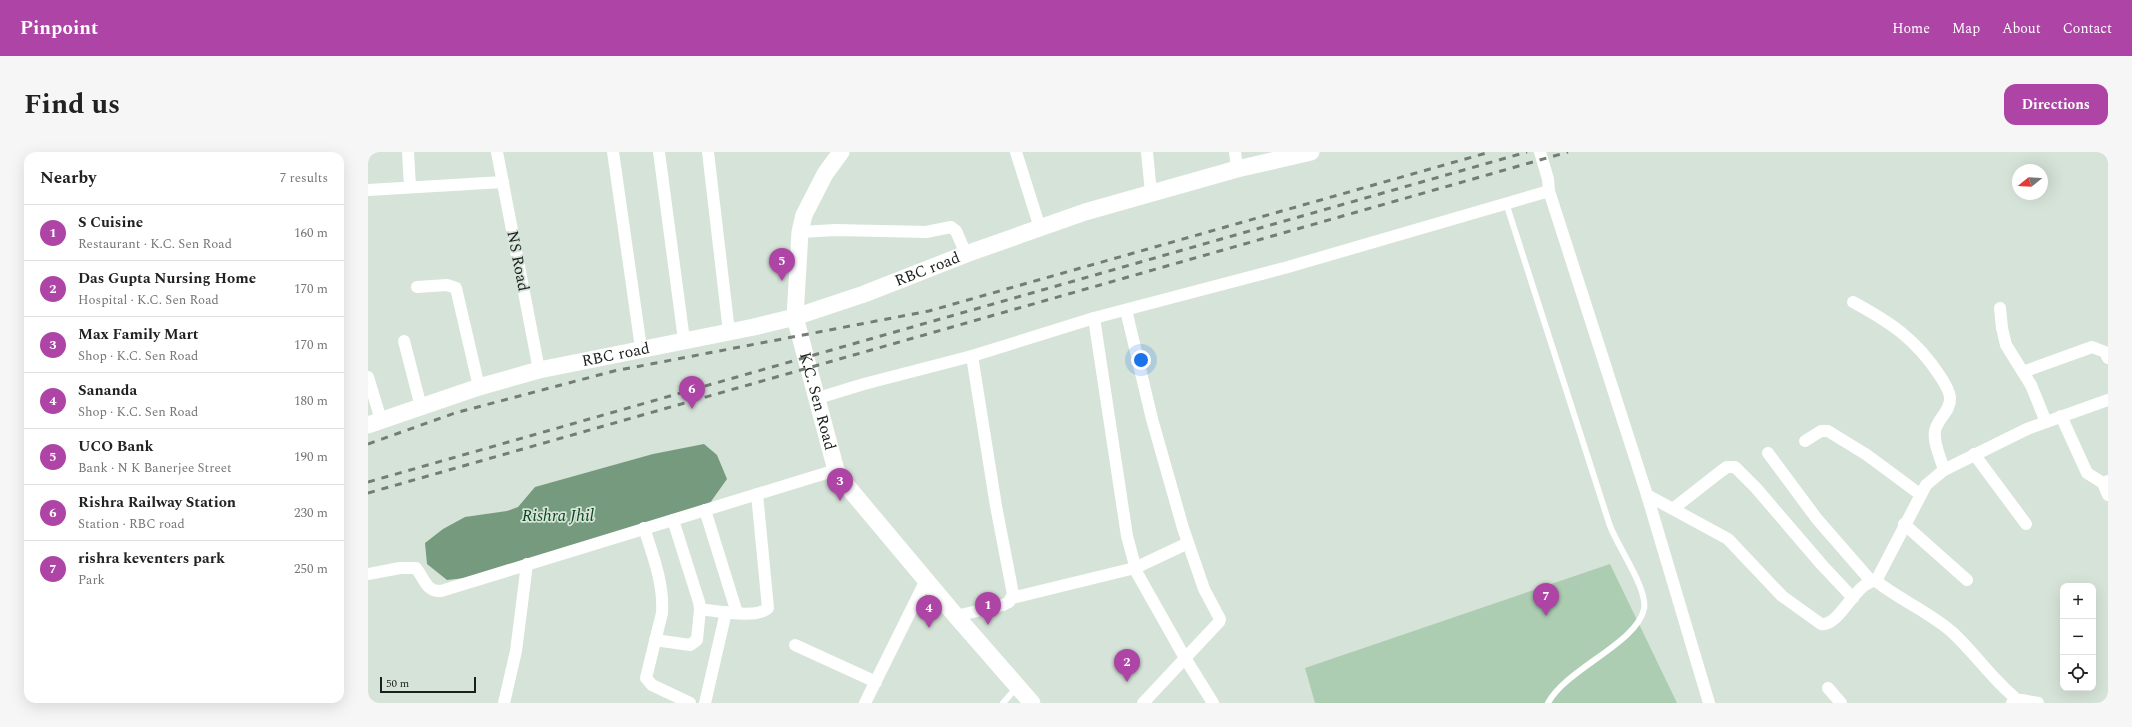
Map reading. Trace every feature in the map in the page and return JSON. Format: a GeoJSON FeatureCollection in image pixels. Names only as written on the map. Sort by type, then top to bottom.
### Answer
{"type":"FeatureCollection","features":[{"type":"Feature","properties":{"kind":"street"},"geometry":{"type":"LineString","coordinates":[[408,152],[410,187]]}},
{"type":"Feature","properties":{"kind":"street","name":"NS Road"},"geometry":{"type":"LineString","coordinates":[[497,152],[539,370]]}},
{"type":"Feature","properties":{"kind":"street"},"geometry":{"type":"LineString","coordinates":[[613,152],[641,348]]}},
{"type":"Feature","properties":{"kind":"street"},"geometry":{"type":"LineString","coordinates":[[659,152],[684,340]]}},
{"type":"Feature","properties":{"kind":"street"},"geometry":{"type":"LineString","coordinates":[[708,152],[729,332]]}},
{"type":"Feature","properties":{"kind":"street","name":"K.C. Sen Road"},"geometry":{"type":"LineString","coordinates":[[841,152],[816,188],[804,215],[800,232],[795,317],[818,398],[836,470],[842,480],[956,616],[1016,687],[1032,703]]}},
{"type":"Feature","properties":{"kind":"street"},"geometry":{"type":"LineString","coordinates":[[1013,152],[1040,228]]}},
{"type":"Feature","properties":{"kind":"street"},"geometry":{"type":"LineString","coordinates":[[1147,152],[1151,193]]}},
{"type":"Feature","properties":{"kind":"street"},"geometry":{"type":"LineString","coordinates":[[1235,152],[1236,169]]}},
{"type":"Feature","properties":{"kind":"street","name":"RBC road"},"geometry":{"type":"LineString","coordinates":[[374,423],[479,387],[539,370],[641,348],[729,332],[795,317],[864,294],[966,254],[1085,212],[1236,169],[1311,152]]}},
{"type":"Feature","properties":{"kind":"street"},"geometry":{"type":"LineString","coordinates":[[1540,152],[1548,179],[1549,190],[1647,495],[1709,703]]}},
{"type":"Feature","properties":{"kind":"street"},"geometry":{"type":"LineString","coordinates":[[368,190],[503,182]]}},
{"type":"Feature","properties":{"kind":"street"},"geometry":{"type":"LineString","coordinates":[[818,398],[972,356],[1094,318],[1288,267],[1549,190]]}},
{"type":"Feature","properties":{"kind":"street"},"geometry":{"type":"LineString","coordinates":[[800,232],[836,230],[926,232],[951,227],[956,231],[966,254]]}},
{"type":"Feature","properties":{"kind":"street"},"geometry":{"type":"LineString","coordinates":[[417,287],[448,285],[456,288],[479,387]]}},
{"type":"Feature","properties":{"kind":"street"},"geometry":{"type":"LineString","coordinates":[[1853,302],[1884,319],[1907,336],[1934,368],[1945,385],[1950,397],[1949,406],[1935,431],[1936,441],[1944,470]]}},
{"type":"Feature","properties":{"kind":"street"},"geometry":{"type":"LineString","coordinates":[[2000,308],[2002,328],[2006,345],[2031,384],[2046,422]]}},
{"type":"Feature","properties":{"kind":"street"},"geometry":{"type":"LineString","coordinates":[[1126,310],[1152,419],[1188,543],[1204,589],[1220,619],[1219,622],[1143,703]]}},
{"type":"Feature","properties":{"kind":"street"},"geometry":{"type":"LineString","coordinates":[[1094,318],[1127,536],[1135,568],[1185,658],[1213,703]]}},
{"type":"Feature","properties":{"kind":"street"},"geometry":{"type":"LineString","coordinates":[[404,341],[421,407]]}},
{"type":"Feature","properties":{"kind":"street"},"geometry":{"type":"LineString","coordinates":[[2023,372],[2092,347],[2104,352],[2108,358]]}},
{"type":"Feature","properties":{"kind":"street"},"geometry":{"type":"LineString","coordinates":[[972,356],[996,506],[1012,588],[1012,598]]}},
{"type":"Feature","properties":{"kind":"street"},"geometry":{"type":"LineString","coordinates":[[368,377],[374,423]]}},
{"type":"Feature","properties":{"kind":"street"},"geometry":{"type":"LineString","coordinates":[[1647,495],[1674,508],[1728,539],[1782,596],[1818,622],[1824,624],[1830,623],[1853,598],[1873,581],[1926,485],[1944,470],[1974,454],[2046,422],[2108,400]]}},
{"type":"Feature","properties":{"kind":"street"},"geometry":{"type":"LineString","coordinates":[[2061,416],[2087,473],[2105,482],[2108,494]]}},
{"type":"Feature","properties":{"kind":"street"},"geometry":{"type":"LineString","coordinates":[[1804,441],[1821,431],[1828,431],[1867,455],[1921,495]]}},
{"type":"Feature","properties":{"kind":"street"},"geometry":{"type":"LineString","coordinates":[[1768,453],[1817,519],[1873,581],[1940,622],[1953,632],[2016,702],[2038,703]]}},
{"type":"Feature","properties":{"kind":"street"},"geometry":{"type":"LineString","coordinates":[[1974,454],[2026,524]]}},
{"type":"Feature","properties":{"kind":"street"},"geometry":{"type":"LineString","coordinates":[[1674,508],[1727,467],[1735,467],[1756,488],[1822,565],[1853,598]]}},
{"type":"Feature","properties":{"kind":"street"},"geometry":{"type":"LineString","coordinates":[[368,574],[400,568],[416,568],[428,588],[434,592],[441,591],[836,470]]}},
{"type":"Feature","properties":{"kind":"street"},"geometry":{"type":"LineString","coordinates":[[700,609],[731,613],[759,613],[768,608],[757,494]]}},
{"type":"Feature","properties":{"kind":"street"},"geometry":{"type":"LineString","coordinates":[[705,510],[731,613],[705,703]]}},
{"type":"Feature","properties":{"kind":"street"},"geometry":{"type":"LineString","coordinates":[[655,640],[690,645],[695,643],[700,609],[673,520]]}},
{"type":"Feature","properties":{"kind":"street"},"geometry":{"type":"LineString","coordinates":[[1904,524],[1967,580]]}},
{"type":"Feature","properties":{"kind":"street"},"geometry":{"type":"LineString","coordinates":[[644,528],[661,587],[662,613],[646,678],[665,698],[690,703]]}},
{"type":"Feature","properties":{"kind":"street"},"geometry":{"type":"LineString","coordinates":[[956,616],[1003,605],[1012,598],[1135,568],[1188,543]]}},
{"type":"Feature","properties":{"kind":"street"},"geometry":{"type":"LineString","coordinates":[[504,703],[516,652],[527,564]]}},
{"type":"Feature","properties":{"kind":"street"},"geometry":{"type":"LineString","coordinates":[[865,703],[926,580]]}},
{"type":"Feature","properties":{"kind":"street"},"geometry":{"type":"LineString","coordinates":[[795,645],[876,682]]}},
{"type":"Feature","properties":{"kind":"street"},"geometry":{"type":"LineString","coordinates":[[1828,688],[1841,703]]}},
{"type":"Feature","properties":{"kind":"lane"},"geometry":{"type":"LineString","coordinates":[[1506,203],[1609,526],[1640,586],[1644,608],[1640,618],[1629,633],[1565,682],[1552,694],[1548,703]]}},
{"type":"Feature","properties":{"kind":"lane"},"geometry":{"type":"LineString","coordinates":[[1003,703],[1016,687]]}},
{"type":"Feature","properties":{"kind":"shaded area"},"geometry":{"type":"Polygon","coordinates":[[[1610,564],[1677,703],[1315,703],[1305,668],[1610,564]]]}},
{"type":"Feature","properties":{"kind":"water","name":"Rishra Jhil"},"geometry":{"type":"Polygon","coordinates":[[[704,444],[717,455],[727,479],[705,510],[465,578],[447,580],[427,564],[425,543],[443,529],[465,517],[507,511],[518,507],[535,487],[653,454],[704,444]]]}},
{"type":"Feature","properties":{"kind":"railway"},"geometry":{"type":"LineString","coordinates":[[368,444],[455,413],[614,371],[929,311],[1490,152]]}},
{"type":"Feature","properties":{"kind":"railway"},"geometry":{"type":"LineString","coordinates":[[368,482],[1527,152]]}},
{"type":"Feature","properties":{"kind":"railway"},"geometry":{"type":"LineString","coordinates":[[368,493],[1568,152]]}},
{"type":"Feature","properties":{"kind":"place","name":"UCO Bank"},"geometry":{"type":"Point","coordinates":[782,281]}},
{"type":"Feature","properties":{"kind":"place","name":"Rishra Railway Station"},"geometry":{"type":"Point","coordinates":[692,409]}},
{"type":"Feature","properties":{"kind":"place","name":"Max Family Mart"},"geometry":{"type":"Point","coordinates":[840,501]}},
{"type":"Feature","properties":{"kind":"place","name":"rishra keventers park"},"geometry":{"type":"Point","coordinates":[1546,616]}},
{"type":"Feature","properties":{"kind":"place","name":"S Cuisine"},"geometry":{"type":"Point","coordinates":[988,625]}},
{"type":"Feature","properties":{"kind":"place","name":"Sananda"},"geometry":{"type":"Point","coordinates":[929,628]}},
{"type":"Feature","properties":{"kind":"place","name":"Das Gupta Nursing Home"},"geometry":{"type":"Point","coordinates":[1127,682]}}]}
